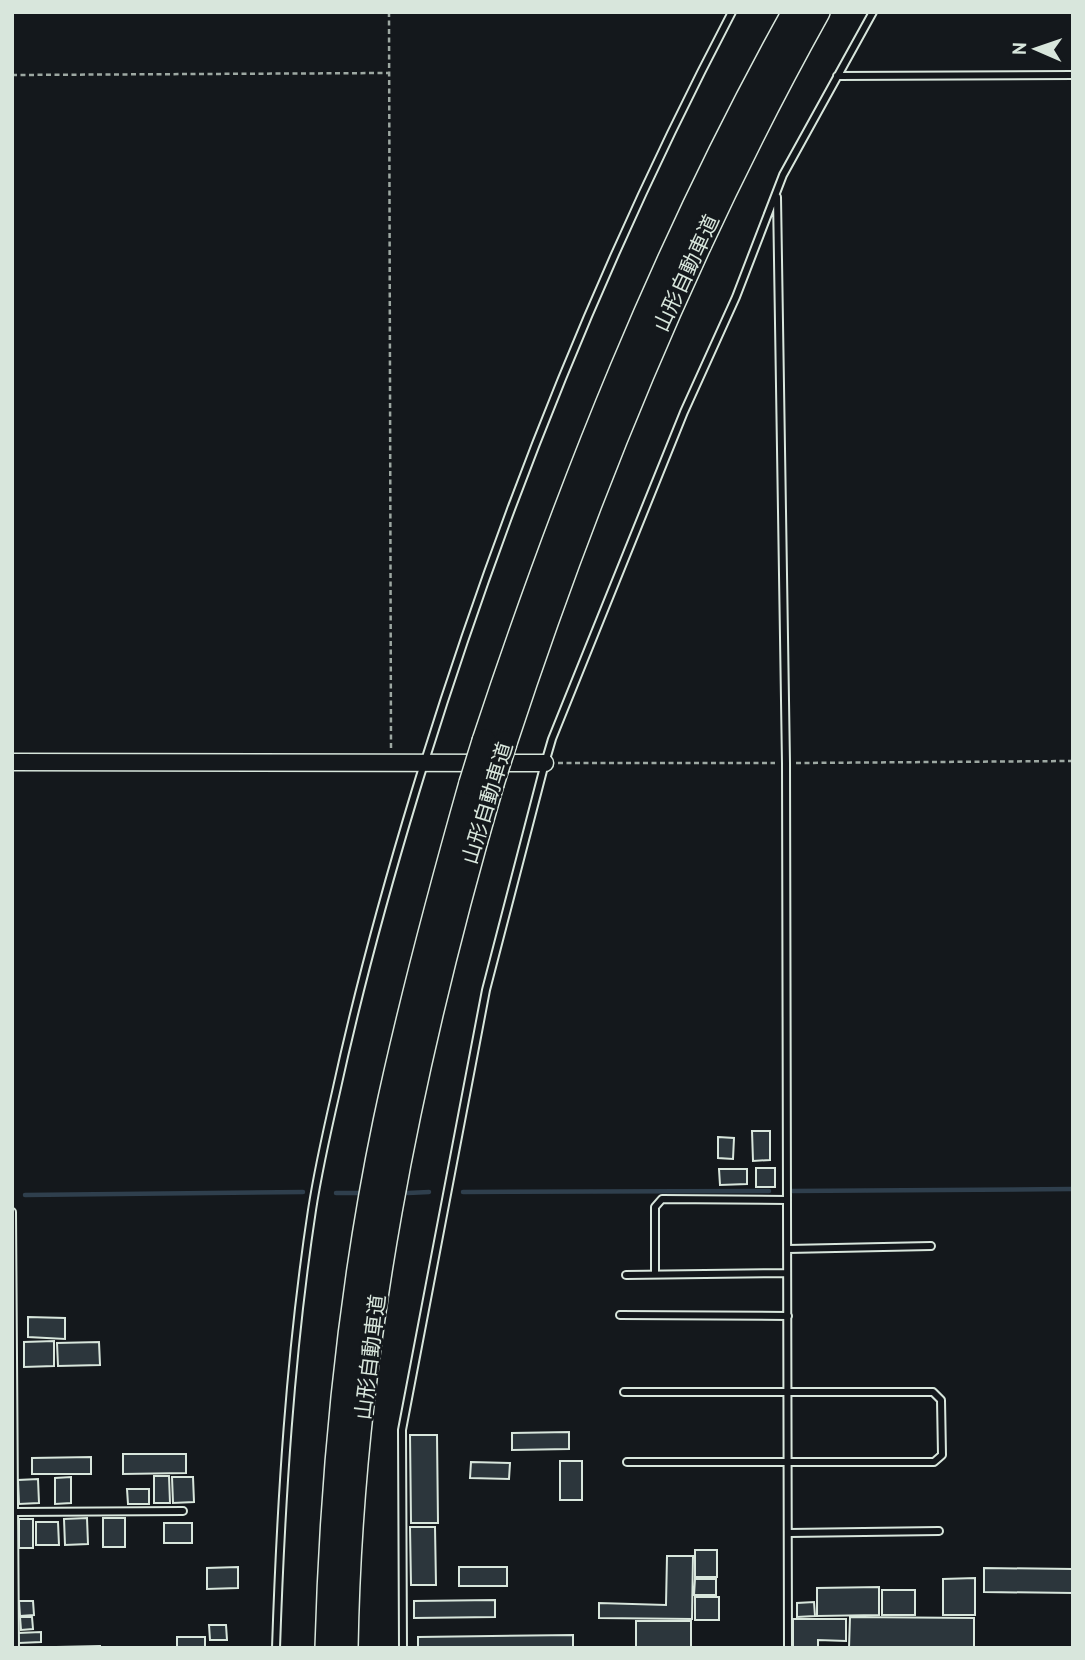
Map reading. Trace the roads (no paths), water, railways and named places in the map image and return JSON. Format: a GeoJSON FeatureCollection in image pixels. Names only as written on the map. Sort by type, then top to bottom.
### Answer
{"type":"FeatureCollection","features":[{"type":"Feature","properties":{"kind":"highway","name":"山形自動車道"},"geometry":{"type":"LineString","coordinates":[[327,1648],[334,1503],[344,1384],[365,1232],[385,1124],[437,901],[495,742],[545,621],[590,500],[674,298],[718,180],[794,12]]}},
{"type":"Feature","properties":{"kind":"highway","name":"山形自動車道"},"geometry":{"type":"LineString","coordinates":[[736,144],[817,12]]}},
{"type":"Feature","properties":{"kind":"highway","name":"山形自動車道"},"geometry":{"type":"LineString","coordinates":[[346,1648],[354,1502],[366,1375],[386,1231],[429,1017],[457,903],[481,784]]}},
{"type":"Feature","properties":{"kind":"street"},"geometry":{"type":"LineString","coordinates":[[12,762],[545,763]]}},
{"type":"Feature","properties":{"kind":"lane"},"geometry":{"type":"LineString","coordinates":[[275,1648],[289,1392],[312,1209],[358,993],[384,896],[470,622],[527,462],[576,341],[650,175],[732,12]]}},
{"type":"Feature","properties":{"kind":"lane"},"geometry":{"type":"LineString","coordinates":[[402,1648],[402,1430],[486,990],[545,763],[552,739],[684,412],[736,296],[783,175],[873,12]]}},
{"type":"Feature","properties":{"kind":"lane"},"geometry":{"type":"LineString","coordinates":[[837,76],[1073,75]]}},
{"type":"Feature","properties":{"kind":"lane"},"geometry":{"type":"LineString","coordinates":[[777,192],[786,763],[788,1648]]}},
{"type":"Feature","properties":{"kind":"lane"},"geometry":{"type":"LineString","coordinates":[[655,1275],[655,1206],[662,1199],[787,1200]]}},
{"type":"Feature","properties":{"kind":"lane"},"geometry":{"type":"LineString","coordinates":[[12,1212],[15,1648]]}},
{"type":"Feature","properties":{"kind":"lane"},"geometry":{"type":"LineString","coordinates":[[788,1249],[931,1246]]}},
{"type":"Feature","properties":{"kind":"lane"},"geometry":{"type":"LineString","coordinates":[[626,1275],[788,1273]]}},
{"type":"Feature","properties":{"kind":"lane"},"geometry":{"type":"LineString","coordinates":[[620,1315],[788,1317]]}},
{"type":"Feature","properties":{"kind":"lane"},"geometry":{"type":"LineString","coordinates":[[624,1392],[933,1392],[941,1400],[942,1455],[934,1462],[627,1462]]}},
{"type":"Feature","properties":{"kind":"lane"},"geometry":{"type":"LineString","coordinates":[[14,1512],[183,1511]]}},
{"type":"Feature","properties":{"kind":"lane"},"geometry":{"type":"LineString","coordinates":[[789,1533],[939,1531]]}},
{"type":"Feature","properties":{"kind":"waterway"},"geometry":{"type":"LineString","coordinates":[[790,1191],[1073,1189]]}},
{"type":"Feature","properties":{"kind":"waterway"},"geometry":{"type":"LineString","coordinates":[[463,1192],[769,1191]]}},
{"type":"Feature","properties":{"kind":"waterway"},"geometry":{"type":"LineString","coordinates":[[25,1195],[303,1192]]}},
{"type":"Feature","properties":{"kind":"waterway"},"geometry":{"type":"LineString","coordinates":[[408,1193],[429,1192]]}},
{"type":"Feature","properties":{"kind":"waterway"},"geometry":{"type":"LineString","coordinates":[[336,1193],[358,1193]]}}]}
